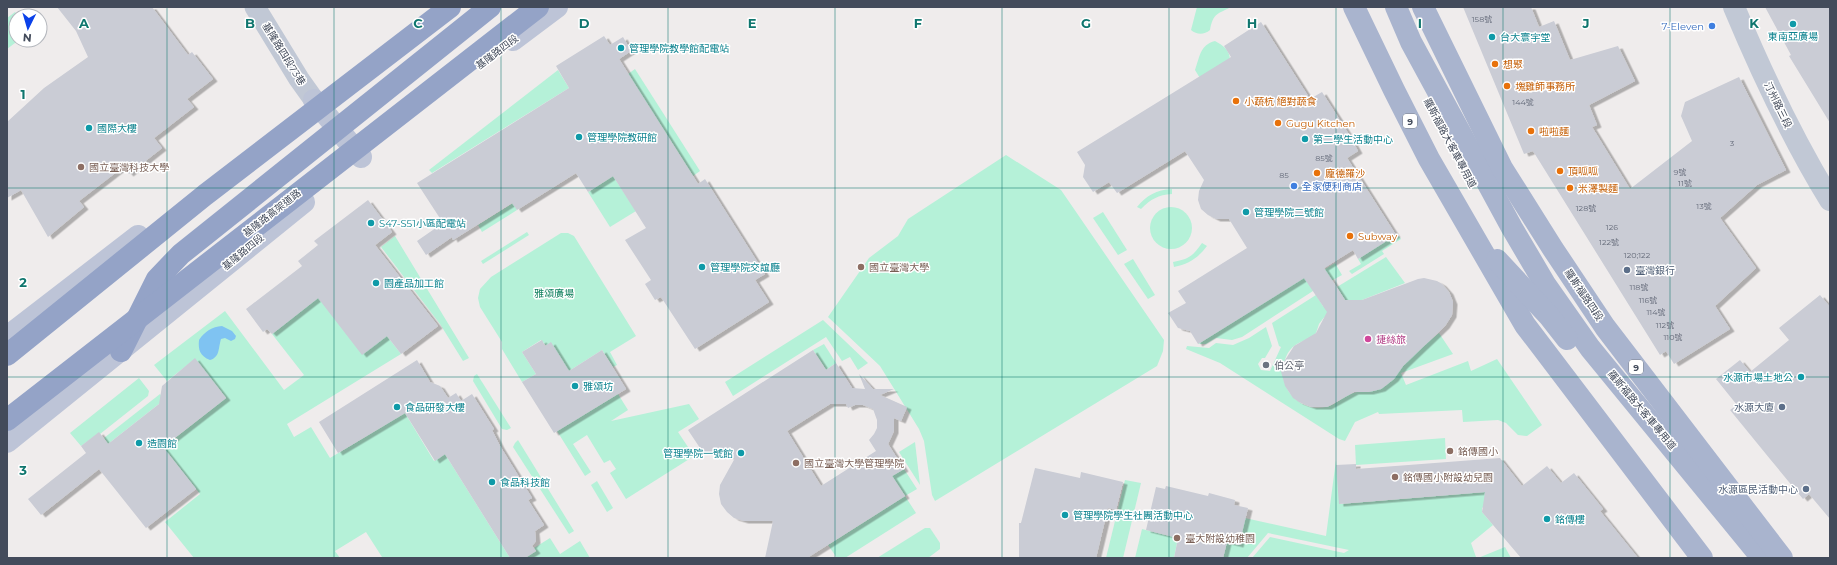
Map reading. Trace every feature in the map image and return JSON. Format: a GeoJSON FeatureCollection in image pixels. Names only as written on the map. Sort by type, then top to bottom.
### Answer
{"type":"FeatureCollection","features":[{"type":"Feature","properties":{"kind":"highway"},"geometry":{"type":"LineString","coordinates":[[7,355],[205,195],[450,7]]}},
{"type":"Feature","properties":{"kind":"highway"},"geometry":{"type":"LineString","coordinates":[[121,350],[157,279],[181,254],[490,7]]}},
{"type":"Feature","properties":{"kind":"highway","name":"基隆路高架道路"},"geometry":{"type":"LineString","coordinates":[[7,420],[538,7]]}},
{"type":"Feature","properties":{"kind":"main road"},"geometry":{"type":"LineString","coordinates":[[7,337],[433,7]]}},
{"type":"Feature","properties":{"kind":"main road","name":"基隆路四段"},"geometry":{"type":"LineString","coordinates":[[7,442],[416,112],[557,7]]}},
{"type":"Feature","properties":{"kind":"main road","name":"9"},"geometry":{"type":"LineString","coordinates":[[1354,7],[1401,104],[1470,232],[1526,326],[1702,558]]}},
{"type":"Feature","properties":{"kind":"main road","name":"羅斯福路大客車專用道"},"geometry":{"type":"LineString","coordinates":[[1385,7],[1419,83],[1480,199],[1549,316]]}},
{"type":"Feature","properties":{"kind":"main road","name":"羅斯福路大客車專用道"},"geometry":{"type":"LineString","coordinates":[[1396,7],[1411,42],[1546,284],[1590,348],[1762,558]]}},
{"type":"Feature","properties":{"kind":"main road","name":"羅斯福路四段"},"geometry":{"type":"LineString","coordinates":[[1423,7],[1502,168],[1605,327],[1782,558]]}},
{"type":"Feature","properties":{"kind":"main road"},"geometry":{"type":"LineString","coordinates":[[314,100],[361,157]]}},
{"type":"Feature","properties":{"kind":"main road","name":"羅斯福路大客車專用道"},"geometry":{"type":"LineString","coordinates":[[1502,168],[1530,257]]}},
{"type":"Feature","properties":{"kind":"main road","name":"羅斯福路大客車專用道"},"geometry":{"type":"LineString","coordinates":[[1470,232],[1549,316],[1608,390],[1750,558]]}},
{"type":"Feature","properties":{"kind":"street","name":"基隆路四段73巷"},"geometry":{"type":"LineString","coordinates":[[255,7],[299,79],[314,100]]}},
{"type":"Feature","properties":{"kind":"street","name":"汀州路三段"},"geometry":{"type":"LineString","coordinates":[[1734,7],[1754,55],[1782,114],[1811,169],[1830,200]]}},
{"type":"Feature","properties":{"kind":"green space"},"geometry":{"type":"Polygon","coordinates":[[[1197,7],[1231,7],[1219,13],[1215,17],[1211,24],[1210,30],[1200,34],[1191,30],[1197,7]]]}},
{"type":"Feature","properties":{"kind":"green space"},"geometry":{"type":"Polygon","coordinates":[[[8,17],[8,48],[7,49],[8,17]]]}},
{"type":"Feature","properties":{"kind":"green space"},"geometry":{"type":"Polygon","coordinates":[[[1215,41],[1221,44],[1229,54],[1229,74],[1206,88],[1195,70],[1203,48],[1215,41]]]}},
{"type":"Feature","properties":{"kind":"green space"},"geometry":{"type":"Polygon","coordinates":[[[635,69],[700,171],[693,176],[628,74],[635,69]]]}},
{"type":"Feature","properties":{"kind":"green space"},"geometry":{"type":"Polygon","coordinates":[[[558,70],[569,88],[432,173],[429,170],[558,70]]]}},
{"type":"Feature","properties":{"kind":"green space"},"geometry":{"type":"Polygon","coordinates":[[[1006,155],[1061,190],[1164,340],[1163,351],[1157,366],[935,501],[932,495],[924,441],[919,429],[880,366],[828,317],[869,258],[898,236],[908,219],[1006,155]]]}},
{"type":"Feature","properties":{"kind":"green space"},"geometry":{"type":"Polygon","coordinates":[[[613,176],[636,211],[610,227],[588,192],[613,176]]]}},
{"type":"Feature","properties":{"kind":"green space"},"geometry":{"type":"Polygon","coordinates":[[[1172,189],[1172,194],[1155,198],[1141,209],[1137,207],[1144,199],[1152,194],[1172,189]]]}},
{"type":"Feature","properties":{"kind":"green space"},"geometry":{"type":"Polygon","coordinates":[[[513,203],[517,210],[482,232],[478,225],[513,203]]]}},
{"type":"Feature","properties":{"kind":"green space"},"geometry":{"type":"Polygon","coordinates":[[[1171,207],[1186,213],[1192,228],[1186,243],[1171,249],[1156,243],[1150,228],[1156,213],[1171,207]]]}},
{"type":"Feature","properties":{"kind":"green space"},"geometry":{"type":"Polygon","coordinates":[[[1103,212],[1127,250],[1118,255],[1093,218],[1103,212]]]}},
{"type":"Feature","properties":{"kind":"green space"},"geometry":{"type":"Polygon","coordinates":[[[527,232],[529,235],[483,264],[481,261],[527,232]]]}},
{"type":"Feature","properties":{"kind":"green space","name":"雅頌廣場"},"geometry":{"type":"Polygon","coordinates":[[[561,233],[568,233],[574,236],[636,336],[610,352],[617,365],[613,367],[602,350],[569,371],[541,340],[522,352],[536,374],[522,382],[502,349],[502,342],[480,307],[478,298],[480,289],[491,277],[561,233]]]}},
{"type":"Feature","properties":{"kind":"green space"},"geometry":{"type":"Polygon","coordinates":[[[1397,234],[1401,239],[1382,251],[1384,254],[1352,274],[1349,271],[1361,264],[1358,259],[1397,234]]]}},
{"type":"Feature","properties":{"kind":"green space"},"geometry":{"type":"Polygon","coordinates":[[[395,236],[469,358],[463,361],[440,324],[381,247],[395,236]]]}},
{"type":"Feature","properties":{"kind":"green space"},"geometry":{"type":"Polygon","coordinates":[[[1202,243],[1207,246],[1197,257],[1189,262],[1174,267],[1173,262],[1183,260],[1190,256],[1202,243]]]}},
{"type":"Feature","properties":{"kind":"green space"},"geometry":{"type":"Polygon","coordinates":[[[1386,257],[1405,283],[1362,300],[1346,302],[1337,287],[1386,257]]]}},
{"type":"Feature","properties":{"kind":"green space"},"geometry":{"type":"Polygon","coordinates":[[[1133,259],[1155,295],[1148,299],[1124,264],[1133,259]]]}},
{"type":"Feature","properties":{"kind":"green space"},"geometry":{"type":"Polygon","coordinates":[[[1335,263],[1342,275],[1313,291],[1242,337],[1232,340],[1216,338],[1206,344],[1198,344],[1305,277],[1317,274],[1335,263]]]}},
{"type":"Feature","properties":{"kind":"green space"},"geometry":{"type":"Polygon","coordinates":[[[323,294],[387,336],[401,354],[287,424],[294,437],[311,427],[330,458],[405,413],[434,461],[445,454],[510,558],[381,558],[382,557],[366,532],[335,551],[340,558],[194,558],[165,522],[200,494],[170,456],[137,468],[226,398],[195,359],[167,381],[154,365],[225,311],[284,390],[304,375],[272,334],[323,294]]]}},
{"type":"Feature","properties":{"kind":"green space"},"geometry":{"type":"Polygon","coordinates":[[[1316,295],[1323,306],[1332,300],[1336,307],[1321,321],[1316,333],[1313,336],[1297,344],[1289,351],[1283,367],[1283,377],[1286,386],[1298,401],[1306,406],[1316,408],[1326,407],[1353,393],[1382,388],[1391,381],[1411,357],[1439,333],[1453,354],[1401,373],[1406,385],[1468,361],[1471,371],[1497,359],[1542,425],[1527,436],[1518,435],[1506,423],[1498,420],[1463,422],[1462,410],[1379,414],[1378,412],[1355,422],[1345,441],[1339,439],[1220,363],[1186,349],[1187,346],[1209,348],[1216,343],[1233,345],[1249,338],[1266,327],[1272,346],[1265,358],[1262,358],[1258,364],[1261,370],[1270,371],[1281,347],[1279,346],[1272,323],[1316,295]]]}},
{"type":"Feature","properties":{"kind":"green space"},"geometry":{"type":"Polygon","coordinates":[[[823,320],[868,363],[858,370],[850,357],[842,361],[826,337],[733,396],[725,382],[823,320]]]}},
{"type":"Feature","properties":{"kind":"green space"},"geometry":{"type":"Polygon","coordinates":[[[824,344],[836,363],[826,370],[813,350],[824,344]]]}},
{"type":"Feature","properties":{"kind":"green space"},"geometry":{"type":"Polygon","coordinates":[[[477,374],[511,428],[507,430],[502,429],[473,381],[474,376],[477,374]]]}},
{"type":"Feature","properties":{"kind":"green space"},"geometry":{"type":"Polygon","coordinates":[[[139,378],[149,391],[148,396],[100,434],[99,433],[81,446],[70,433],[139,378]]]}},
{"type":"Feature","properties":{"kind":"green space"},"geometry":{"type":"Polygon","coordinates":[[[160,394],[164,400],[108,444],[104,438],[160,394]]]}},
{"type":"Feature","properties":{"kind":"green space"},"geometry":{"type":"Polygon","coordinates":[[[618,394],[628,410],[611,421],[689,404],[699,419],[678,432],[694,456],[626,499],[610,473],[616,469],[610,460],[604,463],[587,435],[573,444],[591,472],[585,476],[557,431],[618,394]]]}},
{"type":"Feature","properties":{"kind":"green space"},"geometry":{"type":"Polygon","coordinates":[[[1445,438],[1446,459],[1356,465],[1355,445],[1445,438]]]}},
{"type":"Feature","properties":{"kind":"green space"},"geometry":{"type":"Polygon","coordinates":[[[518,440],[574,531],[569,534],[513,447],[518,440]]]}},
{"type":"Feature","properties":{"kind":"green space"},"geometry":{"type":"Polygon","coordinates":[[[915,442],[920,485],[899,452],[915,442]]]}},
{"type":"Feature","properties":{"kind":"green space"},"geometry":{"type":"Polygon","coordinates":[[[1336,460],[1340,504],[1485,492],[1491,501],[1482,508],[1482,512],[1493,525],[1471,543],[1476,557],[1252,558],[1270,537],[1344,553],[1349,550],[1268,533],[1247,558],[1223,558],[1227,542],[1239,545],[1245,518],[1326,536],[1336,460]]]}},
{"type":"Feature","properties":{"kind":"green space"},"geometry":{"type":"Polygon","coordinates":[[[904,469],[917,489],[905,496],[892,476],[904,469]]]}},
{"type":"Feature","properties":{"kind":"green space"},"geometry":{"type":"Polygon","coordinates":[[[1125,480],[1141,483],[1123,558],[1106,558],[1125,480]]]}},
{"type":"Feature","properties":{"kind":"green space"},"geometry":{"type":"Polygon","coordinates":[[[597,481],[613,508],[607,512],[591,485],[597,481]]]}},
{"type":"Feature","properties":{"kind":"green space"},"geometry":{"type":"Polygon","coordinates":[[[905,496],[916,513],[845,558],[837,558],[828,545],[905,496]]]}},
{"type":"Feature","properties":{"kind":"green space"},"geometry":{"type":"Polygon","coordinates":[[[925,528],[930,528],[940,543],[940,549],[928,558],[877,558],[925,528]]]}},
{"type":"Feature","properties":{"kind":"green space"},"geometry":{"type":"Polygon","coordinates":[[[1142,529],[1178,538],[1174,558],[1135,558],[1142,529]]]}},
{"type":"Feature","properties":{"kind":"green space"},"geometry":{"type":"Polygon","coordinates":[[[550,538],[560,554],[580,541],[590,558],[525,558],[536,551],[534,548],[550,538]]]}},
{"type":"Feature","properties":{"kind":"green space"},"geometry":{"type":"Polygon","coordinates":[[[1505,547],[1511,558],[1478,558],[1505,547]]]}},
{"type":"Feature","properties":{"kind":"water"},"geometry":{"type":"Polygon","coordinates":[[[222,326],[232,331],[236,336],[235,339],[231,341],[225,338],[221,339],[216,357],[210,360],[204,357],[200,352],[199,340],[209,330],[222,326]]]}},
{"type":"Feature","properties":{"kind":"building","name":"國立臺灣科技大學"},"geometry":{"type":"Polygon","coordinates":[[[57,7],[152,7],[188,55],[192,52],[213,79],[187,99],[194,107],[154,138],[162,148],[129,174],[123,167],[79,201],[84,207],[48,237],[21,190],[7,198],[7,122],[44,88],[88,57],[76,31],[57,7]]]}},
{"type":"Feature","properties":{"kind":"building"},"geometry":{"type":"Polygon","coordinates":[[[1463,7],[1531,7],[1539,27],[1554,21],[1570,60],[1618,46],[1635,81],[1589,105],[1597,125],[1592,127],[1630,189],[1692,141],[1681,116],[1685,102],[1739,77],[1786,170],[1757,185],[1720,218],[1756,268],[1715,306],[1730,329],[1674,364],[1666,351],[1660,355],[1533,151],[1524,154],[1463,7]]]}},
{"type":"Feature","properties":{"kind":"building"},"geometry":{"type":"Polygon","coordinates":[[[1765,7],[1830,7],[1830,123],[1789,56],[1791,55],[1765,7]]]}},
{"type":"Feature","properties":{"kind":"building"},"geometry":{"type":"Polygon","coordinates":[[[1261,22],[1310,99],[1322,92],[1348,133],[1358,151],[1347,158],[1396,235],[1358,259],[1353,250],[1324,268],[1345,300],[1362,300],[1424,278],[1437,281],[1442,284],[1449,292],[1453,302],[1452,315],[1445,326],[1403,366],[1394,379],[1381,389],[1369,392],[1354,392],[1327,407],[1312,407],[1293,398],[1285,386],[1280,368],[1294,346],[1316,333],[1327,312],[1304,278],[1198,344],[1190,331],[1178,328],[1168,313],[1186,303],[1178,291],[1247,248],[1229,219],[1216,219],[1201,209],[1198,200],[1199,191],[1204,180],[1185,151],[1117,193],[1109,182],[1093,192],[1083,177],[1085,165],[1077,152],[1231,57],[1224,46],[1261,22]]]}},
{"type":"Feature","properties":{"kind":"building","name":"管理學院教研館"},"geometry":{"type":"Polygon","coordinates":[[[604,36],[610,45],[623,37],[631,51],[619,59],[698,184],[705,179],[765,274],[755,280],[769,302],[695,349],[661,297],[655,300],[645,284],[651,280],[625,240],[646,228],[613,176],[588,192],[576,173],[517,210],[512,203],[453,240],[452,237],[426,255],[417,241],[443,223],[417,183],[569,88],[556,66],[604,36]]]}},
{"type":"Feature","properties":{"kind":"building","name":"園產品加工館"},"geometry":{"type":"Polygon","coordinates":[[[368,200],[392,232],[375,245],[438,326],[401,354],[387,336],[362,355],[318,298],[272,334],[267,329],[263,332],[246,309],[302,266],[298,261],[318,245],[314,241],[368,200]]]}},
{"type":"Feature","properties":{"kind":"building","name":"水源大廈"},"geometry":{"type":"Polygon","coordinates":[[[1820,295],[1830,307],[1830,519],[1809,494],[1803,499],[1730,410],[1737,405],[1716,379],[1740,360],[1750,372],[1789,340],[1779,328],[1820,295]]]}},
{"type":"Feature","properties":{"kind":"building","name":"雅頌坊"},"geometry":{"type":"Polygon","coordinates":[[[542,340],[545,346],[551,342],[569,371],[602,350],[626,389],[554,433],[522,382],[536,374],[522,352],[542,340]]]}},
{"type":"Feature","properties":{"kind":"building","name":"管理學院一號館"},"geometry":{"type":"Polygon","coordinates":[[[813,350],[826,370],[836,363],[852,388],[865,389],[859,374],[873,389],[894,389],[880,395],[907,407],[901,421],[894,418],[894,431],[888,444],[904,469],[892,476],[905,496],[807,558],[765,558],[773,521],[744,521],[734,518],[727,512],[721,504],[719,494],[720,485],[735,458],[702,451],[688,430],[813,350]],[[830,404],[787,431],[821,486],[876,451],[869,440],[877,428],[877,420],[873,409],[863,405],[855,405],[848,408],[846,404],[830,404]]]}},
{"type":"Feature","properties":{"kind":"building","name":"造園館"},"geometry":{"type":"Polygon","coordinates":[[[195,358],[226,398],[163,447],[196,489],[146,528],[99,469],[41,515],[28,499],[86,453],[81,446],[99,432],[108,444],[159,404],[162,386],[195,358]]]}},
{"type":"Feature","properties":{"kind":"building"},"geometry":{"type":"Polygon","coordinates":[[[417,360],[430,382],[440,386],[448,398],[456,393],[461,401],[472,394],[494,429],[492,430],[500,446],[532,498],[528,500],[544,525],[535,531],[536,541],[532,546],[536,551],[525,558],[510,558],[445,454],[435,461],[405,413],[338,453],[319,422],[417,360]]]}},
{"type":"Feature","properties":{"kind":"building"},"geometry":{"type":"Polygon","coordinates":[[[1500,458],[1522,486],[1547,466],[1561,483],[1574,473],[1603,509],[1600,511],[1638,558],[1521,558],[1482,512],[1485,492],[1339,504],[1336,465],[1356,464],[1356,469],[1500,458]]]}},
{"type":"Feature","properties":{"kind":"building","name":"管理學院學生社團活動中心"},"geometry":{"type":"Polygon","coordinates":[[[1035,468],[1080,478],[1081,472],[1123,482],[1116,510],[1108,508],[1096,558],[1019,558],[1019,523],[1021,523],[1035,468]]]}},
{"type":"Feature","properties":{"kind":"building"},"geometry":{"type":"Polygon","coordinates":[[[1166,486],[1208,496],[1209,493],[1235,500],[1234,505],[1248,508],[1239,545],[1227,542],[1223,558],[1174,558],[1178,538],[1146,530],[1156,487],[1165,489],[1166,486]]]}},
{"type":"Feature","properties":{"kind":"place","name":"東南亞廣場"},"geometry":{"type":"Point","coordinates":[1793,24]}},
{"type":"Feature","properties":{"kind":"place","name":"7-Eleven"},"geometry":{"type":"Point","coordinates":[1712,26]}},
{"type":"Feature","properties":{"kind":"place","name":"台大寰宇堂"},"geometry":{"type":"Point","coordinates":[1492,37]}},
{"type":"Feature","properties":{"kind":"place","name":"管理學院教學館配電站"},"geometry":{"type":"Point","coordinates":[621,48]}},
{"type":"Feature","properties":{"kind":"place","name":"想聚"},"geometry":{"type":"Point","coordinates":[1495,64]}},
{"type":"Feature","properties":{"kind":"place","name":"塊雞師事務所"},"geometry":{"type":"Point","coordinates":[1507,86]}},
{"type":"Feature","properties":{"kind":"place","name":"小蔬杭 絕對蔬食"},"geometry":{"type":"Point","coordinates":[1236,101]}},
{"type":"Feature","properties":{"kind":"place","name":"Gugu Kitchen"},"geometry":{"type":"Point","coordinates":[1278,123]}},
{"type":"Feature","properties":{"kind":"place","name":"國際大樓"},"geometry":{"type":"Point","coordinates":[89,128]}},
{"type":"Feature","properties":{"kind":"place","name":"啦啦麵"},"geometry":{"type":"Point","coordinates":[1531,131]}},
{"type":"Feature","properties":{"kind":"place","name":"管理學院教研館"},"geometry":{"type":"Point","coordinates":[579,137]}},
{"type":"Feature","properties":{"kind":"place","name":"第二學生活動中心"},"geometry":{"type":"Point","coordinates":[1305,139]}},
{"type":"Feature","properties":{"kind":"place","name":"國立臺灣科技大學"},"geometry":{"type":"Point","coordinates":[81,167]}},
{"type":"Feature","properties":{"kind":"place","name":"頂呱呱"},"geometry":{"type":"Point","coordinates":[1560,171]}},
{"type":"Feature","properties":{"kind":"place","name":"龐德羅沙"},"geometry":{"type":"Point","coordinates":[1317,173]}},
{"type":"Feature","properties":{"kind":"place","name":"全家便利商店"},"geometry":{"type":"Point","coordinates":[1294,186]}},
{"type":"Feature","properties":{"kind":"place","name":"米澤製麵"},"geometry":{"type":"Point","coordinates":[1570,188]}},
{"type":"Feature","properties":{"kind":"place","name":"管理學院二號館"},"geometry":{"type":"Point","coordinates":[1246,212]}},
{"type":"Feature","properties":{"kind":"place","name":"S47-S51小區配電站"},"geometry":{"type":"Point","coordinates":[371,223]}},
{"type":"Feature","properties":{"kind":"place","name":"Subway"},"geometry":{"type":"Point","coordinates":[1350,236]}},
{"type":"Feature","properties":{"kind":"place","name":"管理學院交誼廳"},"geometry":{"type":"Point","coordinates":[702,267]}},
{"type":"Feature","properties":{"kind":"place","name":"國立臺灣大學"},"geometry":{"type":"Point","coordinates":[861,267]}},
{"type":"Feature","properties":{"kind":"place","name":"臺灣銀行"},"geometry":{"type":"Point","coordinates":[1627,270]}},
{"type":"Feature","properties":{"kind":"place","name":"園產品加工館"},"geometry":{"type":"Point","coordinates":[376,283]}},
{"type":"Feature","properties":{"kind":"place","name":"捷絲旅"},"geometry":{"type":"Point","coordinates":[1368,339]}},
{"type":"Feature","properties":{"kind":"place","name":"伯公亭"},"geometry":{"type":"Point","coordinates":[1266,365]}},
{"type":"Feature","properties":{"kind":"place","name":"水源市場土地公"},"geometry":{"type":"Point","coordinates":[1801,377]}},
{"type":"Feature","properties":{"kind":"place","name":"雅頌坊"},"geometry":{"type":"Point","coordinates":[575,386]}},
{"type":"Feature","properties":{"kind":"place","name":"食品研發大樓"},"geometry":{"type":"Point","coordinates":[397,407]}},
{"type":"Feature","properties":{"kind":"place","name":"水源大廈"},"geometry":{"type":"Point","coordinates":[1782,407]}},
{"type":"Feature","properties":{"kind":"place","name":"造園館"},"geometry":{"type":"Point","coordinates":[139,443]}},
{"type":"Feature","properties":{"kind":"place","name":"銘傳國小"},"geometry":{"type":"Point","coordinates":[1450,451]}},
{"type":"Feature","properties":{"kind":"place","name":"管理學院一號館"},"geometry":{"type":"Point","coordinates":[741,453]}},
{"type":"Feature","properties":{"kind":"place","name":"國立臺灣大學管理學院"},"geometry":{"type":"Point","coordinates":[796,463]}},
{"type":"Feature","properties":{"kind":"place","name":"銘傳國小附設幼兒園"},"geometry":{"type":"Point","coordinates":[1395,477]}},
{"type":"Feature","properties":{"kind":"place","name":"食品科技館"},"geometry":{"type":"Point","coordinates":[492,482]}},
{"type":"Feature","properties":{"kind":"place","name":"水源區民活動中心"},"geometry":{"type":"Point","coordinates":[1806,489]}},
{"type":"Feature","properties":{"kind":"place","name":"管理學院學生社團活動中心"},"geometry":{"type":"Point","coordinates":[1065,515]}},
{"type":"Feature","properties":{"kind":"place","name":"銘傳樓"},"geometry":{"type":"Point","coordinates":[1547,519]}},
{"type":"Feature","properties":{"kind":"place","name":"臺大附設幼稚園"},"geometry":{"type":"Point","coordinates":[1177,538]}}]}
